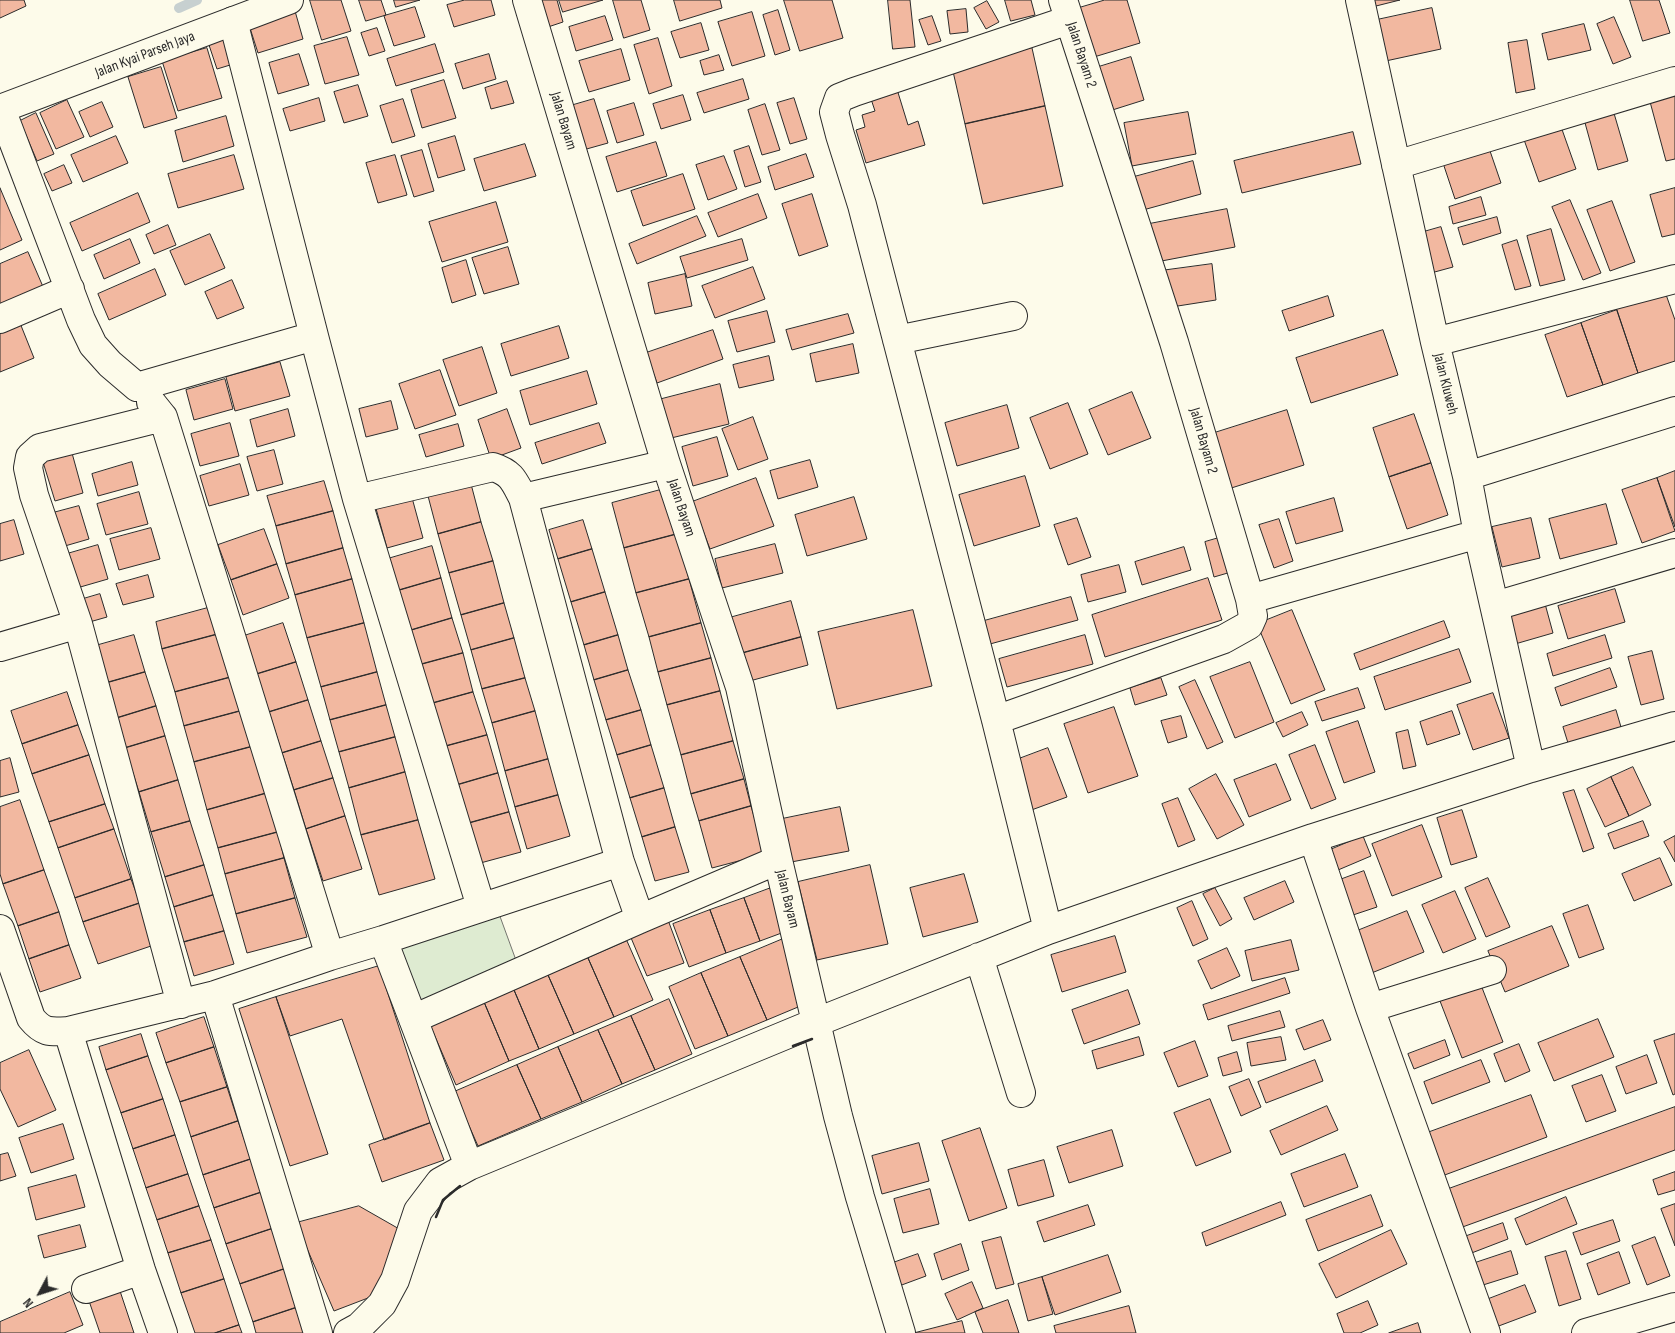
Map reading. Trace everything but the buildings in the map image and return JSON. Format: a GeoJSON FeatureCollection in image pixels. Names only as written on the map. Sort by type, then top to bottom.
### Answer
{"type":"FeatureCollection","features":[{"type":"Feature","properties":{"kind":"street","name":"Jalan Kyai Parseh Jaya"},"geometry":{"type":"LineString","coordinates":[[1,109],[289,0]]}},
{"type":"Feature","properties":{"kind":"street","name":"Jalan Bayam"},"geometry":{"type":"LineString","coordinates":[[527,0],[666,464],[740,687],[838,1116],[901,1333]]}},
{"type":"Feature","properties":{"kind":"street","name":"Jalan Kluweh"},"geometry":{"type":"LineString","coordinates":[[1360,0],[1434,342],[1467,476],[1478,534],[1531,768]]}},
{"type":"Feature","properties":{"kind":"street"},"geometry":{"type":"LineString","coordinates":[[1048,930],[996,720],[862,205],[834,112],[839,98],[1066,10]]}},
{"type":"Feature","properties":{"kind":"street","name":"Jalan Bayam 2"},"geometry":{"type":"LineString","coordinates":[[996,720],[1224,639],[1249,625],[1253,616],[1250,600],[1174,342],[1066,10]]}},
{"type":"Feature","properties":{"kind":"street"},"geometry":{"type":"LineString","coordinates":[[233,21],[357,499],[481,907]]}},
{"type":"Feature","properties":{"kind":"street"},"geometry":{"type":"LineString","coordinates":[[1396,165],[1675,81]]}},
{"type":"Feature","properties":{"kind":"street"},"geometry":{"type":"LineString","coordinates":[[1,109],[81,320],[93,345],[110,364],[137,387],[163,417],[330,956]]}},
{"type":"Feature","properties":{"kind":"street"},"geometry":{"type":"LineString","coordinates":[[1434,342],[1675,279]]}},
{"type":"Feature","properties":{"kind":"street"},"geometry":{"type":"LineString","coordinates":[[0,319],[70,289]]}},
{"type":"Feature","properties":{"kind":"street"},"geometry":{"type":"LineString","coordinates":[[897,340],[1013,316]]}},
{"type":"Feature","properties":{"kind":"street"},"geometry":{"type":"LineString","coordinates":[[137,387],[314,336]]}},
{"type":"Feature","properties":{"kind":"street"},"geometry":{"type":"LineString","coordinates":[[1467,476],[1675,411]]}},
{"type":"Feature","properties":{"kind":"street"},"geometry":{"type":"LineString","coordinates":[[163,417],[40,448],[30,457],[28,468],[34,495],[78,624],[181,1004]]}},
{"type":"Feature","properties":{"kind":"street"},"geometry":{"type":"LineString","coordinates":[[523,498],[666,464]]}},
{"type":"Feature","properties":{"kind":"street"},"geometry":{"type":"LineString","coordinates":[[357,499],[493,468],[504,470],[512,477],[523,498],[620,862],[640,918]]}},
{"type":"Feature","properties":{"kind":"street"},"geometry":{"type":"LineString","coordinates":[[1250,600],[1478,534]]}},
{"type":"Feature","properties":{"kind":"street"},"geometry":{"type":"LineString","coordinates":[[1495,606],[1675,553]]}},
{"type":"Feature","properties":{"kind":"street"},"geometry":{"type":"LineString","coordinates":[[0,647],[78,624]]}},
{"type":"Feature","properties":{"kind":"street"},"geometry":{"type":"LineString","coordinates":[[348,1333],[358,1327],[382,1304],[395,1280],[418,1211],[440,1182],[469,1166],[817,1022],[1048,930],[1313,838],[1531,768],[1675,726]]}},
{"type":"Feature","properties":{"kind":"street"},"geometry":{"type":"LineString","coordinates":[[1313,838],[1370,1008],[1486,1333]]}},
{"type":"Feature","properties":{"kind":"street"},"geometry":{"type":"LineString","coordinates":[[413,1019],[640,918],[778,860]]}},
{"type":"Feature","properties":{"kind":"street"},"geometry":{"type":"LineString","coordinates":[[0,929],[31,1018],[38,1027],[48,1032],[68,1031],[215,996],[330,956],[620,862]]}},
{"type":"Feature","properties":{"kind":"street"},"geometry":{"type":"LineString","coordinates":[[383,940],[469,1166]]}},
{"type":"Feature","properties":{"kind":"street"},"geometry":{"type":"LineString","coordinates":[[979,957],[1020,1093]]}},
{"type":"Feature","properties":{"kind":"street"},"geometry":{"type":"LineString","coordinates":[[1370,1008],[1492,970]]}},
{"type":"Feature","properties":{"kind":"street"},"geometry":{"type":"LineString","coordinates":[[215,996],[318,1333]]}},
{"type":"Feature","properties":{"kind":"street"},"geometry":{"type":"LineString","coordinates":[[68,1031],[141,1270],[163,1333]]}},
{"type":"Feature","properties":{"kind":"street"},"geometry":{"type":"LineString","coordinates":[[86,1288],[141,1270]]}},
{"type":"Feature","properties":{"kind":"street"},"geometry":{"type":"LineString","coordinates":[[1586,1333],[1675,1307]]}},
{"type":"Feature","properties":{"kind":"green space"},"geometry":{"type":"Polygon","coordinates":[[[498,911],[517,963],[419,1008],[395,946],[498,911]]]}},
{"type":"Feature","properties":{"kind":"waterway"},"geometry":{"type":"LineString","coordinates":[[179,8],[197,0]]}},
{"type":"Feature","properties":{"kind":"wall"},"geometry":{"type":"LineString","coordinates":[[793,1046],[812,1039]]}},
{"type":"Feature","properties":{"kind":"wall"},"geometry":{"type":"LineString","coordinates":[[436,1217],[443,1200],[460,1186]]}}]}
